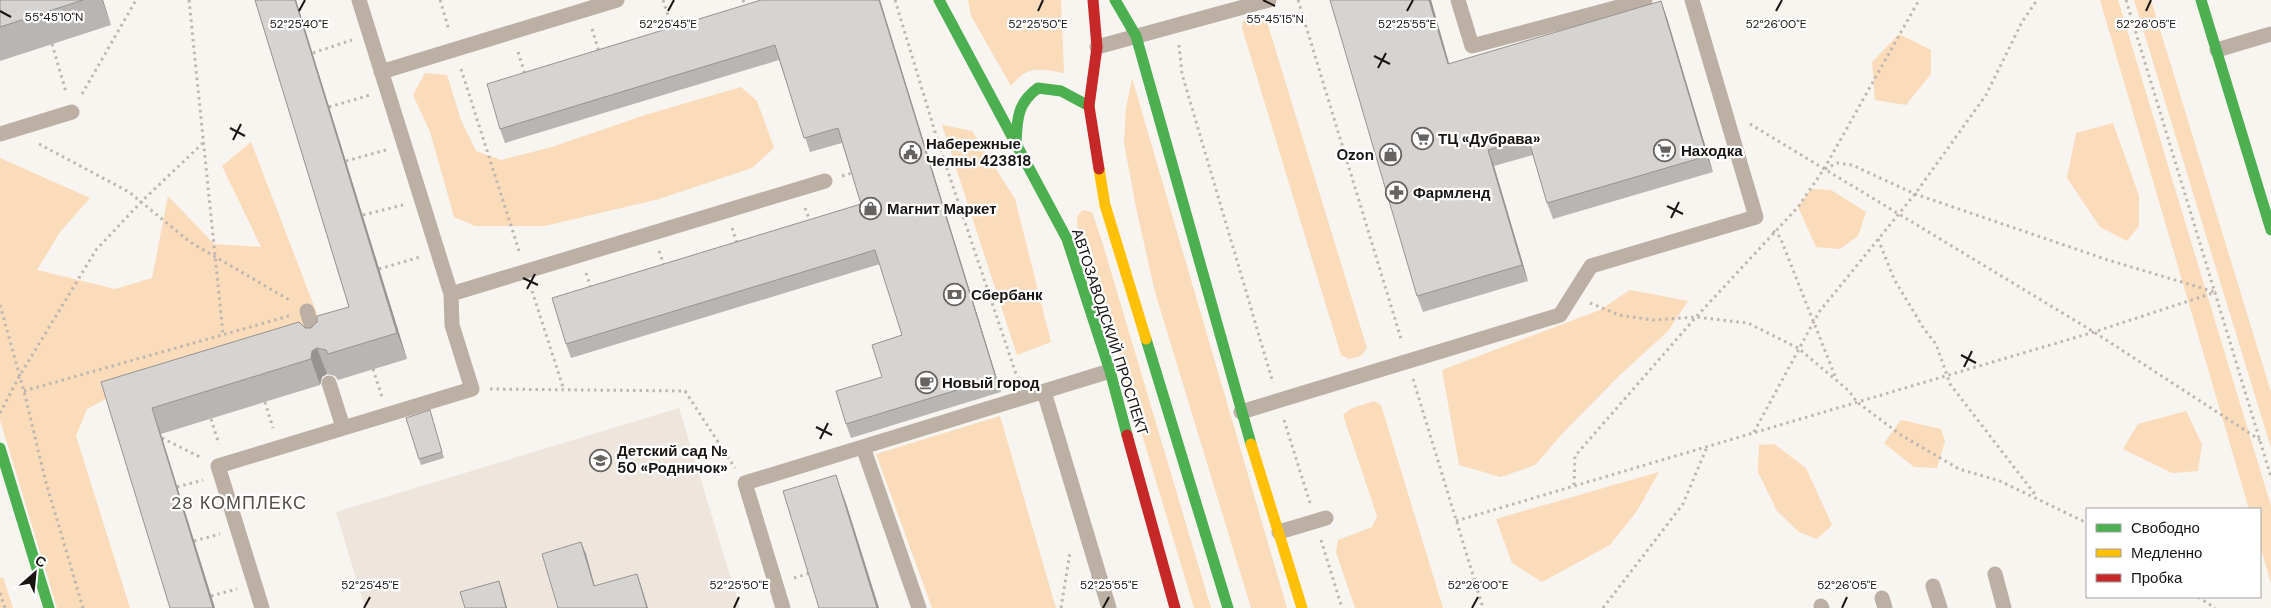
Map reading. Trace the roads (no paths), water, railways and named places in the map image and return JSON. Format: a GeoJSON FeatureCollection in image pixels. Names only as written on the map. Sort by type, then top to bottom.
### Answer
{"type":"FeatureCollection","features":[{"type":"Feature","properties":{"kind":"street","name":"АВТОЗАВОДСКИЙ ПРОСПЕКТ"},"geometry":{"type":"LineString","coordinates":[[939,0],[1067,240],[1110,371],[1175,608]]}},
{"type":"Feature","properties":{"kind":"street","name":"АВТОЗАВОДСКИЙ ПРОСПЕКТ"},"geometry":{"type":"LineString","coordinates":[[1093,0],[1097,47],[1089,106],[1105,205],[1228,608]]}},
{"type":"Feature","properties":{"kind":"street"},"geometry":{"type":"LineString","coordinates":[[1115,0],[1136,36],[1241,412],[1302,608]]}},
{"type":"Feature","properties":{"kind":"street"},"geometry":{"type":"LineString","coordinates":[[2201,0],[2271,230]]}},
{"type":"Feature","properties":{"kind":"street"},"geometry":{"type":"LineString","coordinates":[[1016,144],[1018,109],[1028,94],[1038,88],[1061,91],[1089,106]]}},
{"type":"Feature","properties":{"kind":"street"},"geometry":{"type":"LineString","coordinates":[[0,448],[49,608]]}},
{"type":"Feature","properties":{"kind":"lane"},"geometry":{"type":"LineString","coordinates":[[262,608],[238,529],[222,465],[472,389],[452,325],[451,294],[359,0]]}},
{"type":"Feature","properties":{"kind":"lane"},"geometry":{"type":"LineString","coordinates":[[381,72],[617,0]]}},
{"type":"Feature","properties":{"kind":"lane"},"geometry":{"type":"LineString","coordinates":[[1097,47],[1269,0]]}},
{"type":"Feature","properties":{"kind":"lane"},"geometry":{"type":"LineString","coordinates":[[1458,0],[1472,46],[1645,0]]}},
{"type":"Feature","properties":{"kind":"lane"},"geometry":{"type":"LineString","coordinates":[[1241,412],[1560,315],[1591,266],[1756,217],[1692,0]]}},
{"type":"Feature","properties":{"kind":"lane"},"geometry":{"type":"LineString","coordinates":[[2217,50],[2271,34]]}},
{"type":"Feature","properties":{"kind":"lane"},"geometry":{"type":"LineString","coordinates":[[5,132],[72,112]]}},
{"type":"Feature","properties":{"kind":"lane"},"geometry":{"type":"LineString","coordinates":[[451,294],[825,182]]}},
{"type":"Feature","properties":{"kind":"lane"},"geometry":{"type":"LineString","coordinates":[[306,311],[317,345]]}},
{"type":"Feature","properties":{"kind":"lane"},"geometry":{"type":"LineString","coordinates":[[783,608],[745,483],[1110,371]]}},
{"type":"Feature","properties":{"kind":"lane"},"geometry":{"type":"LineString","coordinates":[[329,382],[343,427]]}},
{"type":"Feature","properties":{"kind":"lane"},"geometry":{"type":"LineString","coordinates":[[1044,392],[1109,608]]}},
{"type":"Feature","properties":{"kind":"lane"},"geometry":{"type":"LineString","coordinates":[[863,447],[918,608]]}},
{"type":"Feature","properties":{"kind":"lane"},"geometry":{"type":"LineString","coordinates":[[1279,532],[1321,519]]}},
{"type":"Feature","properties":{"kind":"lane"},"geometry":{"type":"LineString","coordinates":[[1995,574],[2004,608]]}},
{"type":"Feature","properties":{"kind":"lane"},"geometry":{"type":"LineString","coordinates":[[1933,586],[1940,608]]}},
{"type":"Feature","properties":{"kind":"place","name":"ТЦ «Дубрава»"},"geometry":{"type":"Point","coordinates":[1422,139]}},
{"type":"Feature","properties":{"kind":"place","name":"Находка"},"geometry":{"type":"Point","coordinates":[1665,151]}},
{"type":"Feature","properties":{"kind":"place","name":"Набережные Челны 423818"},"geometry":{"type":"Point","coordinates":[910,153]}},
{"type":"Feature","properties":{"kind":"place","name":"Ozon"},"geometry":{"type":"Point","coordinates":[1390,155]}},
{"type":"Feature","properties":{"kind":"place","name":"Фармленд"},"geometry":{"type":"Point","coordinates":[1397,193]}},
{"type":"Feature","properties":{"kind":"place","name":"Магнит Маркет"},"geometry":{"type":"Point","coordinates":[871,209]}},
{"type":"Feature","properties":{"kind":"place","name":"Сбербанк"},"geometry":{"type":"Point","coordinates":[955,295]}},
{"type":"Feature","properties":{"kind":"place","name":"Новый город"},"geometry":{"type":"Point","coordinates":[926,383]}},
{"type":"Feature","properties":{"kind":"place","name":"Детский сад № 50 «Родничок»"},"geometry":{"type":"Point","coordinates":[601,460]}},
{"type":"Feature","properties":{"kind":"district","name":"28 КОМПЛЕКС"},"geometry":{"type":"Point","coordinates":[239,503]}}]}
